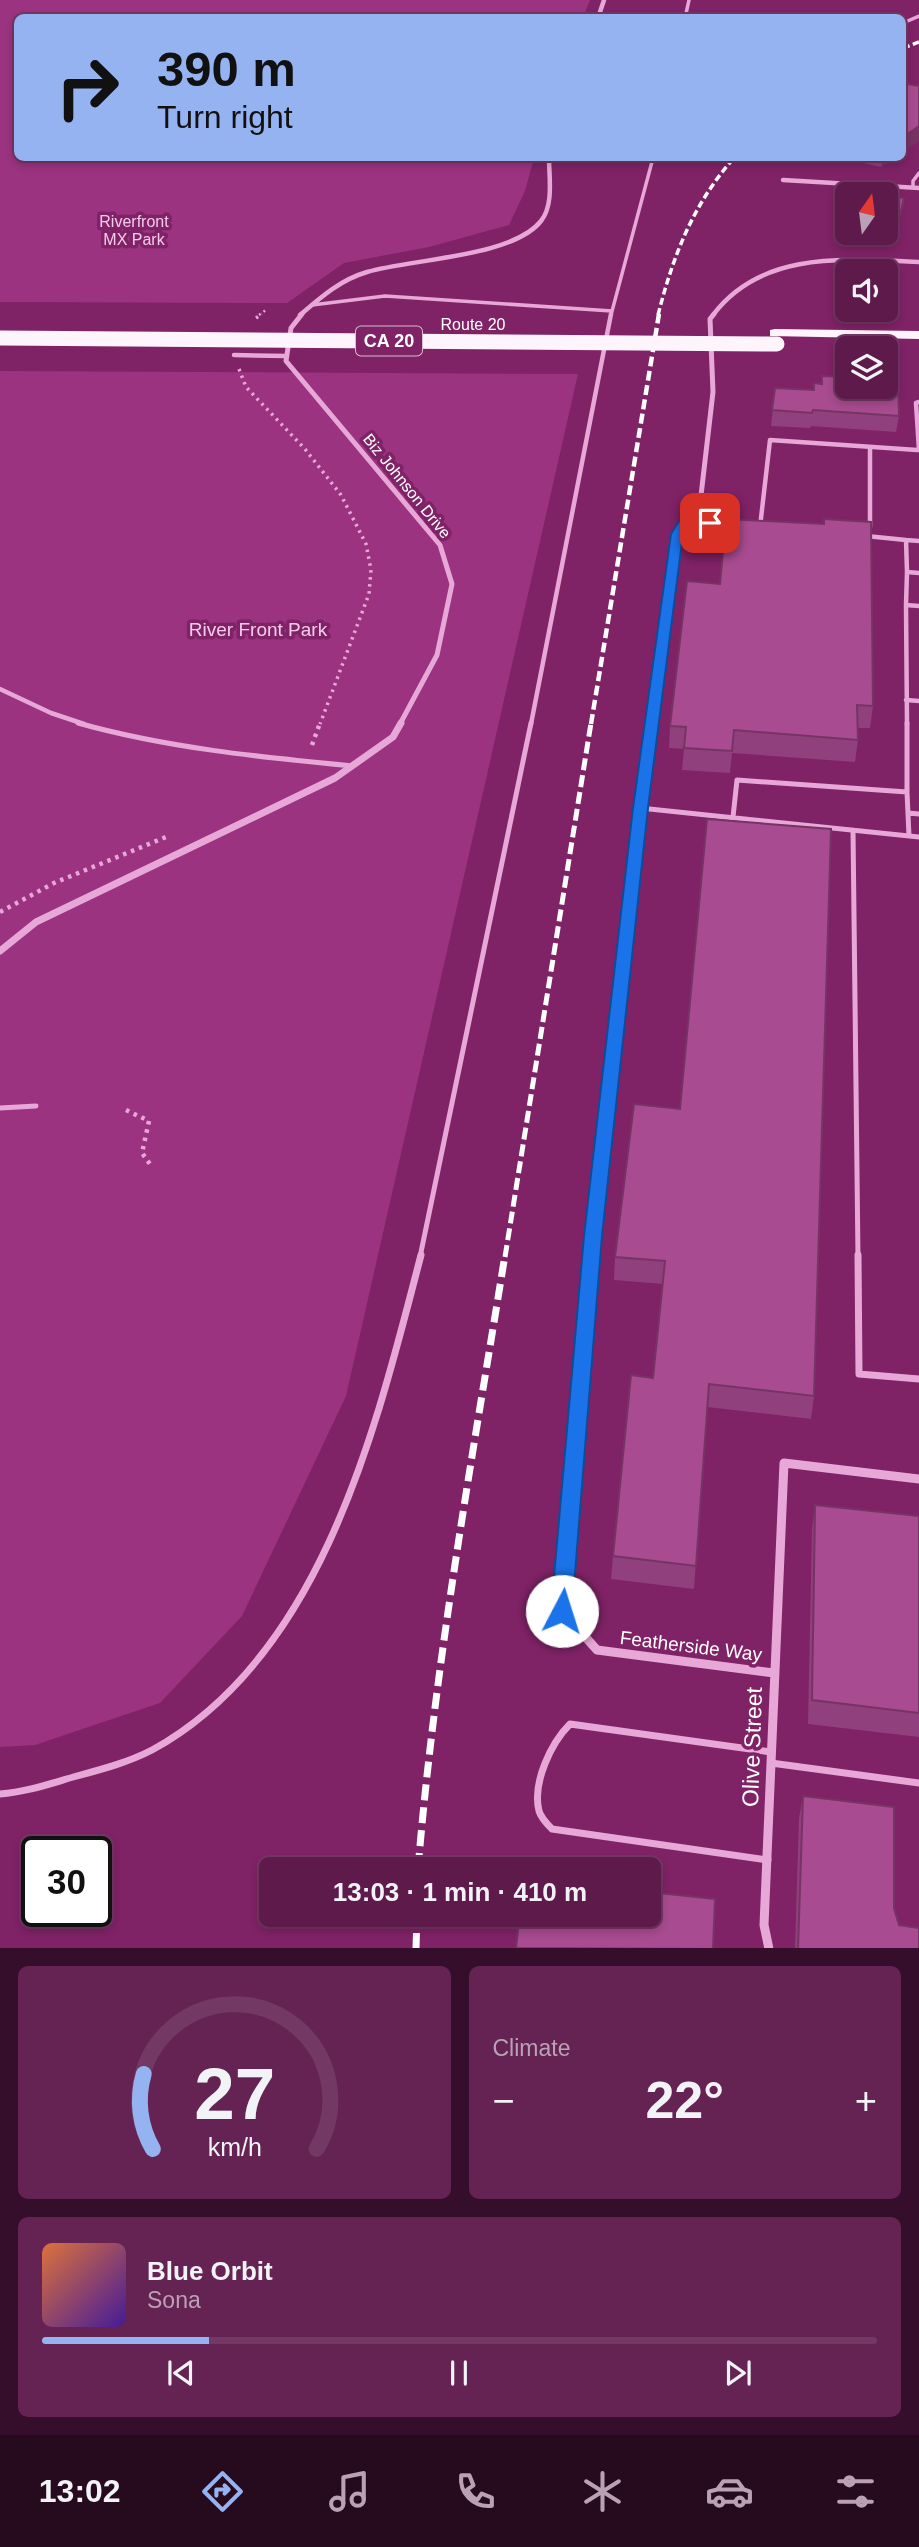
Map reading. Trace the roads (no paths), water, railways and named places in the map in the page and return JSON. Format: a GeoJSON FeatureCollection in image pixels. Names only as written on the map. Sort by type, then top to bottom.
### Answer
{"type":"FeatureCollection","features":[{"type":"Feature","properties":{"kind":"highway","name":"Route 20"},"geometry":{"type":"LineString","coordinates":[[0,327],[776,338]]}},
{"type":"Feature","properties":{"kind":"highway","name":"CA 20"},"geometry":{"type":"LineString","coordinates":[[776,338],[919,335]]}},
{"type":"Feature","properties":{"kind":"highway","name":"Route 20"},"geometry":{"type":"LineString","coordinates":[[0,338],[776,338]]}},
{"type":"Feature","properties":{"kind":"highway","name":"CA 20"},"geometry":{"type":"LineString","coordinates":[[776,338],[919,345]]}},
{"type":"Feature","properties":{"kind":"street"},"geometry":{"type":"LineString","coordinates":[[287,356],[293,324],[328,289],[367,272],[498,246],[534,230],[545,214],[549,194],[549,161]]}},
{"type":"Feature","properties":{"kind":"street"},"geometry":{"type":"LineString","coordinates":[[783,180],[916,188]]}},
{"type":"Feature","properties":{"kind":"street","name":"Featherside Way"},"geometry":{"type":"LineString","coordinates":[[774,1673],[597,1650],[562,1611],[593,1236],[640,808],[677,534],[700,505],[713,392],[710,319],[725,299],[744,283],[798,263],[856,258],[919,262]]}},
{"type":"Feature","properties":{"kind":"street","name":"Biz Johnson Drive"},"geometry":{"type":"LineString","coordinates":[[0,951],[36,922],[335,778],[393,737],[437,655],[452,584],[440,545],[286,361],[287,356]]}},
{"type":"Feature","properties":{"kind":"street","name":"Olive Street"},"geometry":{"type":"LineString","coordinates":[[769,1948],[764,1925],[784,1463],[919,1479]]}},
{"type":"Feature","properties":{"kind":"lane"},"geometry":{"type":"LineString","coordinates":[[0,1794],[17,1793],[113,1766],[152,1750],[197,1720],[235,1686],[265,1653],[287,1623],[308,1586],[349,1493],[387,1385],[423,1246],[612,311],[652,161]]}},
{"type":"Feature","properties":{"kind":"lane"},"geometry":{"type":"LineString","coordinates":[[916,188],[912,181],[919,173]]}},
{"type":"Feature","properties":{"kind":"lane"},"geometry":{"type":"LineString","coordinates":[[311,305],[385,296],[612,311]]}},
{"type":"Feature","properties":{"kind":"lane"},"geometry":{"type":"LineString","coordinates":[[234,355],[287,356]]}},
{"type":"Feature","properties":{"kind":"lane"},"geometry":{"type":"LineString","coordinates":[[760,527],[770,440],[918,450],[916,402],[919,402]]}},
{"type":"Feature","properties":{"kind":"lane"},"geometry":{"type":"LineString","coordinates":[[870,447],[870,537]]}},
{"type":"Feature","properties":{"kind":"lane"},"geometry":{"type":"LineString","coordinates":[[685,521],[735,525]]}},
{"type":"Feature","properties":{"kind":"lane"},"geometry":{"type":"LineString","coordinates":[[748,526],[774,529]]}},
{"type":"Feature","properties":{"kind":"lane"},"geometry":{"type":"LineString","coordinates":[[856,536],[919,541]]}},
{"type":"Feature","properties":{"kind":"lane"},"geometry":{"type":"LineString","coordinates":[[906,540],[909,836]]}},
{"type":"Feature","properties":{"kind":"lane"},"geometry":{"type":"LineString","coordinates":[[907,572],[919,573]]}},
{"type":"Feature","properties":{"kind":"lane"},"geometry":{"type":"LineString","coordinates":[[906,605],[919,606]]}},
{"type":"Feature","properties":{"kind":"lane"},"geometry":{"type":"LineString","coordinates":[[0,689],[66,719],[137,738],[352,766]]}},
{"type":"Feature","properties":{"kind":"lane"},"geometry":{"type":"LineString","coordinates":[[906,700],[919,701]]}},
{"type":"Feature","properties":{"kind":"lane"},"geometry":{"type":"LineString","coordinates":[[733,817],[737,780],[907,792]]}},
{"type":"Feature","properties":{"kind":"lane"},"geometry":{"type":"LineString","coordinates":[[640,808],[919,837]]}},
{"type":"Feature","properties":{"kind":"lane"},"geometry":{"type":"LineString","coordinates":[[908,813],[919,814]]}},
{"type":"Feature","properties":{"kind":"lane"},"geometry":{"type":"LineString","coordinates":[[853,830],[859,1374],[919,1379]]}},
{"type":"Feature","properties":{"kind":"lane"},"geometry":{"type":"LineString","coordinates":[[0,1108],[36,1106]]}},
{"type":"Feature","properties":{"kind":"lane"},"geometry":{"type":"LineString","coordinates":[[768,1860],[552,1829],[539,1811],[540,1792],[548,1756],[559,1732],[570,1724],[919,1783]]}},
{"type":"Feature","properties":{"kind":"railway"},"geometry":{"type":"LineString","coordinates":[[906,47],[919,42]]}},
{"type":"Feature","properties":{"kind":"railway"},"geometry":{"type":"LineString","coordinates":[[658,315],[670,272],[686,232],[707,194],[732,161]]}},
{"type":"Feature","properties":{"kind":"railway"},"geometry":{"type":"LineString","coordinates":[[591,724],[659,314]]}},
{"type":"Feature","properties":{"kind":"railway"},"geometry":{"type":"LineString","coordinates":[[505,1257],[591,723]]}},
{"type":"Feature","properties":{"kind":"railway"},"geometry":{"type":"LineString","coordinates":[[419,1857],[444,1638],[505,1255]]}},
{"type":"Feature","properties":{"kind":"railway"},"geometry":{"type":"LineString","coordinates":[[416,1948],[417,1927]]}},
{"type":"Feature","properties":{"kind":"park label","name":"Riverfront MX Park"},"geometry":{"type":"Point","coordinates":[134,230]}},
{"type":"Feature","properties":{"kind":"park label","name":"River Front Park"},"geometry":{"type":"Point","coordinates":[258,629]}}]}
